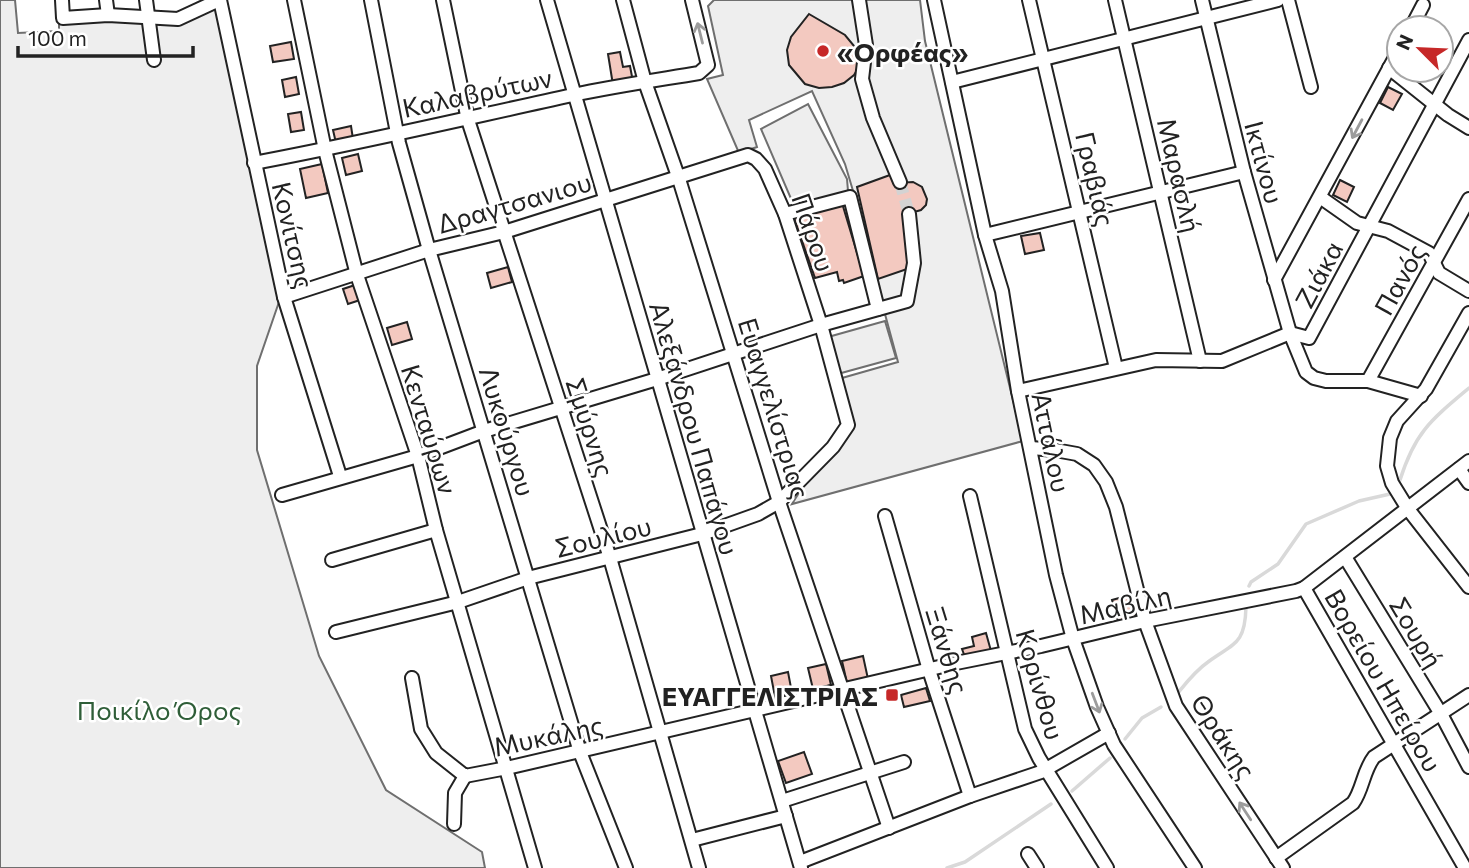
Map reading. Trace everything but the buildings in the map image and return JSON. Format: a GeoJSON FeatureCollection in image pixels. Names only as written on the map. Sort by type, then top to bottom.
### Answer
{"type":"FeatureCollection","features":[{"type":"Feature","properties":{"kind":"street"},"geometry":{"type":"LineString","coordinates":[[62,0],[63,18],[108,15],[177,19],[220,0]]}},
{"type":"Feature","properties":{"kind":"street"},"geometry":{"type":"LineString","coordinates":[[106,0],[108,15]]}},
{"type":"Feature","properties":{"kind":"street"},"geometry":{"type":"LineString","coordinates":[[146,0],[154,60]]}},
{"type":"Feature","properties":{"kind":"street","name":"Κονίτσης"},"geometry":{"type":"LineString","coordinates":[[220,0],[284,297],[340,477]]}},
{"type":"Feature","properties":{"kind":"street","name":"Κενταύρων"},"geometry":{"type":"LineString","coordinates":[[294,0],[325,150],[357,275],[418,456],[436,530],[535,868]]}},
{"type":"Feature","properties":{"kind":"street","name":"Λυκούργου"},"geometry":{"type":"LineString","coordinates":[[371,0],[397,132],[429,250],[580,752],[626,868]]}},
{"type":"Feature","properties":{"kind":"street","name":"Σμύρνης"},"geometry":{"type":"LineString","coordinates":[[443,0],[468,120],[610,558],[699,868]]}},
{"type":"Feature","properties":{"kind":"street","name":"Αλεξάνδρου Παπάγου"},"geometry":{"type":"LineString","coordinates":[[547,0],[801,865]]}},
{"type":"Feature","properties":{"kind":"street","name":"Ευαγγελίστριας"},"geometry":{"type":"LineString","coordinates":[[622,0],[645,82],[679,179],[779,502],[889,828]]}},
{"type":"Feature","properties":{"kind":"street","name":"Καλαβρύτων"},"geometry":{"type":"LineString","coordinates":[[254,163],[325,150],[397,132],[468,120],[575,95],[699,73],[708,65],[692,0]]}},
{"type":"Feature","properties":{"kind":"street"},"geometry":{"type":"LineString","coordinates":[[859,0],[866,44],[862,79],[873,118],[900,182]]}},
{"type":"Feature","properties":{"kind":"street","name":"Αττάλου"},"geometry":{"type":"LineString","coordinates":[[934,0],[985,235],[1002,291],[1018,391],[1056,575],[1073,639],[1109,733],[1125,765],[1195,868]]}},
{"type":"Feature","properties":{"kind":"street","name":"Γραβιάς"},"geometry":{"type":"LineString","coordinates":[[1030,0],[1116,368]]}},
{"type":"Feature","properties":{"kind":"street","name":"Μαρασλή"},"geometry":{"type":"LineString","coordinates":[[1115,0],[1200,361]]}},
{"type":"Feature","properties":{"kind":"street","name":"Ικτίνου"},"geometry":{"type":"LineString","coordinates":[[1202,0],[1244,172],[1274,280],[1290,333],[1306,372],[1314,378],[1345,383],[1368,382]]}},
{"type":"Feature","properties":{"kind":"street"},"geometry":{"type":"LineString","coordinates":[[952,82],[1279,0]]}},
{"type":"Feature","properties":{"kind":"street"},"geometry":{"type":"LineString","coordinates":[[1288,0],[1311,87]]}},
{"type":"Feature","properties":{"kind":"street"},"geometry":{"type":"LineString","coordinates":[[1418,14],[1423,5]]}},
{"type":"Feature","properties":{"kind":"street","name":"Ζιάκα"},"geometry":{"type":"LineString","coordinates":[[1018,391],[1156,360],[1222,361],[1290,333],[1309,338],[1469,40]]}},
{"type":"Feature","properties":{"kind":"street"},"geometry":{"type":"LineString","coordinates":[[1274,280],[1385,76]]}},
{"type":"Feature","properties":{"kind":"street"},"geometry":{"type":"LineString","coordinates":[[1408,84],[1469,128]]}},
{"type":"Feature","properties":{"kind":"street","name":"Δραγτσανιου"},"geometry":{"type":"LineString","coordinates":[[284,297],[429,250],[504,232],[679,179],[748,155],[756,159]]}},
{"type":"Feature","properties":{"kind":"street","name":"Πάρου"},"geometry":{"type":"LineString","coordinates":[[756,159],[769,176],[785,214],[821,325]]}},
{"type":"Feature","properties":{"kind":"street"},"geometry":{"type":"LineString","coordinates":[[985,235],[1244,172]]}},
{"type":"Feature","properties":{"kind":"street"},"geometry":{"type":"LineString","coordinates":[[785,214],[850,197],[878,309]]}},
{"type":"Feature","properties":{"kind":"street"},"geometry":{"type":"LineString","coordinates":[[1320,198],[1357,223],[1388,231],[1429,253],[1441,275],[1469,291]]}},
{"type":"Feature","properties":{"kind":"street","name":"Πανός"},"geometry":{"type":"LineString","coordinates":[[1368,382],[1469,199]]}},
{"type":"Feature","properties":{"kind":"street"},"geometry":{"type":"LineString","coordinates":[[282,495],[418,456],[484,431],[657,379],[821,325],[908,301],[914,263],[909,214]]}},
{"type":"Feature","properties":{"kind":"street"},"geometry":{"type":"LineString","coordinates":[[1468,316],[1421,396],[1397,421],[1390,439],[1387,466],[1392,483],[1408,509],[1469,587]]}},
{"type":"Feature","properties":{"kind":"street","name":"Σουλίου"},"geometry":{"type":"LineString","coordinates":[[336,632],[458,602],[528,579],[702,534],[758,514],[779,502],[833,447],[848,425],[821,325]]}},
{"type":"Feature","properties":{"kind":"street"},"geometry":{"type":"LineString","coordinates":[[1368,382],[1421,396]]}},
{"type":"Feature","properties":{"kind":"street","name":"Θράκης"},"geometry":{"type":"LineString","coordinates":[[1031,449],[1077,454],[1089,461],[1110,489],[1145,621],[1176,706],[1279,863]]}},
{"type":"Feature","properties":{"kind":"street"},"geometry":{"type":"LineString","coordinates":[[1464,465],[1469,483]]}},
{"type":"Feature","properties":{"kind":"street","name":"Μαβίλη"},"geometry":{"type":"LineString","coordinates":[[754,712],[1145,621],[1304,589],[1464,465]]}},
{"type":"Feature","properties":{"kind":"street","name":"Κορίνθου"},"geometry":{"type":"LineString","coordinates":[[970,496],[1026,729],[1046,770],[1102,867]]}},
{"type":"Feature","properties":{"kind":"street","name":"Ξάνθης"},"geometry":{"type":"LineString","coordinates":[[885,516],[929,670],[970,796]]}},
{"type":"Feature","properties":{"kind":"street"},"geometry":{"type":"LineString","coordinates":[[332,560],[436,530]]}},
{"type":"Feature","properties":{"kind":"street","name":"Σουρή"},"geometry":{"type":"LineString","coordinates":[[1345,557],[1441,714],[1469,767]]}},
{"type":"Feature","properties":{"kind":"street","name":"Βορείου Ηπείρου"},"geometry":{"type":"LineString","coordinates":[[1304,589],[1465,868]]}},
{"type":"Feature","properties":{"kind":"street","name":"Μυκάλης"},"geometry":{"type":"LineString","coordinates":[[412,678],[421,729],[436,753],[465,776],[754,712]]}},
{"type":"Feature","properties":{"kind":"street"},"geometry":{"type":"LineString","coordinates":[[1279,863],[1353,803],[1371,761],[1469,695]]}},
{"type":"Feature","properties":{"kind":"street"},"geometry":{"type":"LineString","coordinates":[[801,865],[970,796],[1046,770],[1109,733]]}},
{"type":"Feature","properties":{"kind":"street"},"geometry":{"type":"LineString","coordinates":[[782,801],[904,762]]}},
{"type":"Feature","properties":{"kind":"street"},"geometry":{"type":"LineString","coordinates":[[454,824],[456,793],[465,776]]}},
{"type":"Feature","properties":{"kind":"street"},"geometry":{"type":"LineString","coordinates":[[692,840],[786,816]]}},
{"type":"Feature","properties":{"kind":"street"},"geometry":{"type":"LineString","coordinates":[[1028,854],[1037,868]]}},
{"type":"Feature","properties":{"kind":"green space","name":"Ποικίλο Όρος"},"geometry":{"type":"Polygon","coordinates":[[[0,0],[15,0],[18,33],[59,31],[59,21],[108,19],[179,23],[217,6],[280,299],[257,366],[257,450],[319,656],[386,790],[482,852],[485,868],[0,868],[0,0]]]}},
{"type":"Feature","properties":{"kind":"green space"},"geometry":{"type":"Polygon","coordinates":[[[714,0],[920,0],[925,41],[1023,441],[792,504],[845,418],[835,380],[898,362],[876,281],[871,251],[845,164],[812,91],[749,120],[757,147],[739,153],[707,79],[723,75],[708,6],[714,0]]]}},
{"type":"Feature","properties":{"kind":"green space"},"geometry":{"type":"Polygon","coordinates":[[[808,104],[847,179],[848,191],[795,208],[761,129],[808,104]]]}},
{"type":"Feature","properties":{"kind":"green space"},"geometry":{"type":"Polygon","coordinates":[[[885,321],[896,358],[834,375],[821,339],[885,321]]]}},
{"type":"Feature","properties":{"kind":"waterway"},"geometry":{"type":"LineString","coordinates":[[1400,480],[1418,438],[1444,409],[1469,388]]}},
{"type":"Feature","properties":{"kind":"waterway"},"geometry":{"type":"LineString","coordinates":[[1249,586],[1278,564],[1306,524],[1359,501],[1390,494]]}},
{"type":"Feature","properties":{"kind":"waterway"},"geometry":{"type":"LineString","coordinates":[[1177,694],[1199,669],[1236,642],[1243,629],[1246,607]]}},
{"type":"Feature","properties":{"kind":"waterway"},"geometry":{"type":"LineString","coordinates":[[1125,739],[1142,718],[1161,707]]}},
{"type":"Feature","properties":{"kind":"waterway"},"geometry":{"type":"LineString","coordinates":[[1072,791],[1110,758]]}},
{"type":"Feature","properties":{"kind":"waterway"},"geometry":{"type":"LineString","coordinates":[[947,868],[965,862],[1051,804]]}},
{"type":"Feature","properties":{"kind":"tunnel"},"geometry":{"type":"LineString","coordinates":[[900,182],[909,214]]}},
{"type":"Feature","properties":{"kind":"place","name":"«Ορφέας»"},"geometry":{"type":"Point","coordinates":[823,51]}},
{"type":"Feature","properties":{"kind":"place","name":"ΕΥΑΓΓΕΛΙΣΤΡΙΑΣ"},"geometry":{"type":"Point","coordinates":[892,695]}}]}
